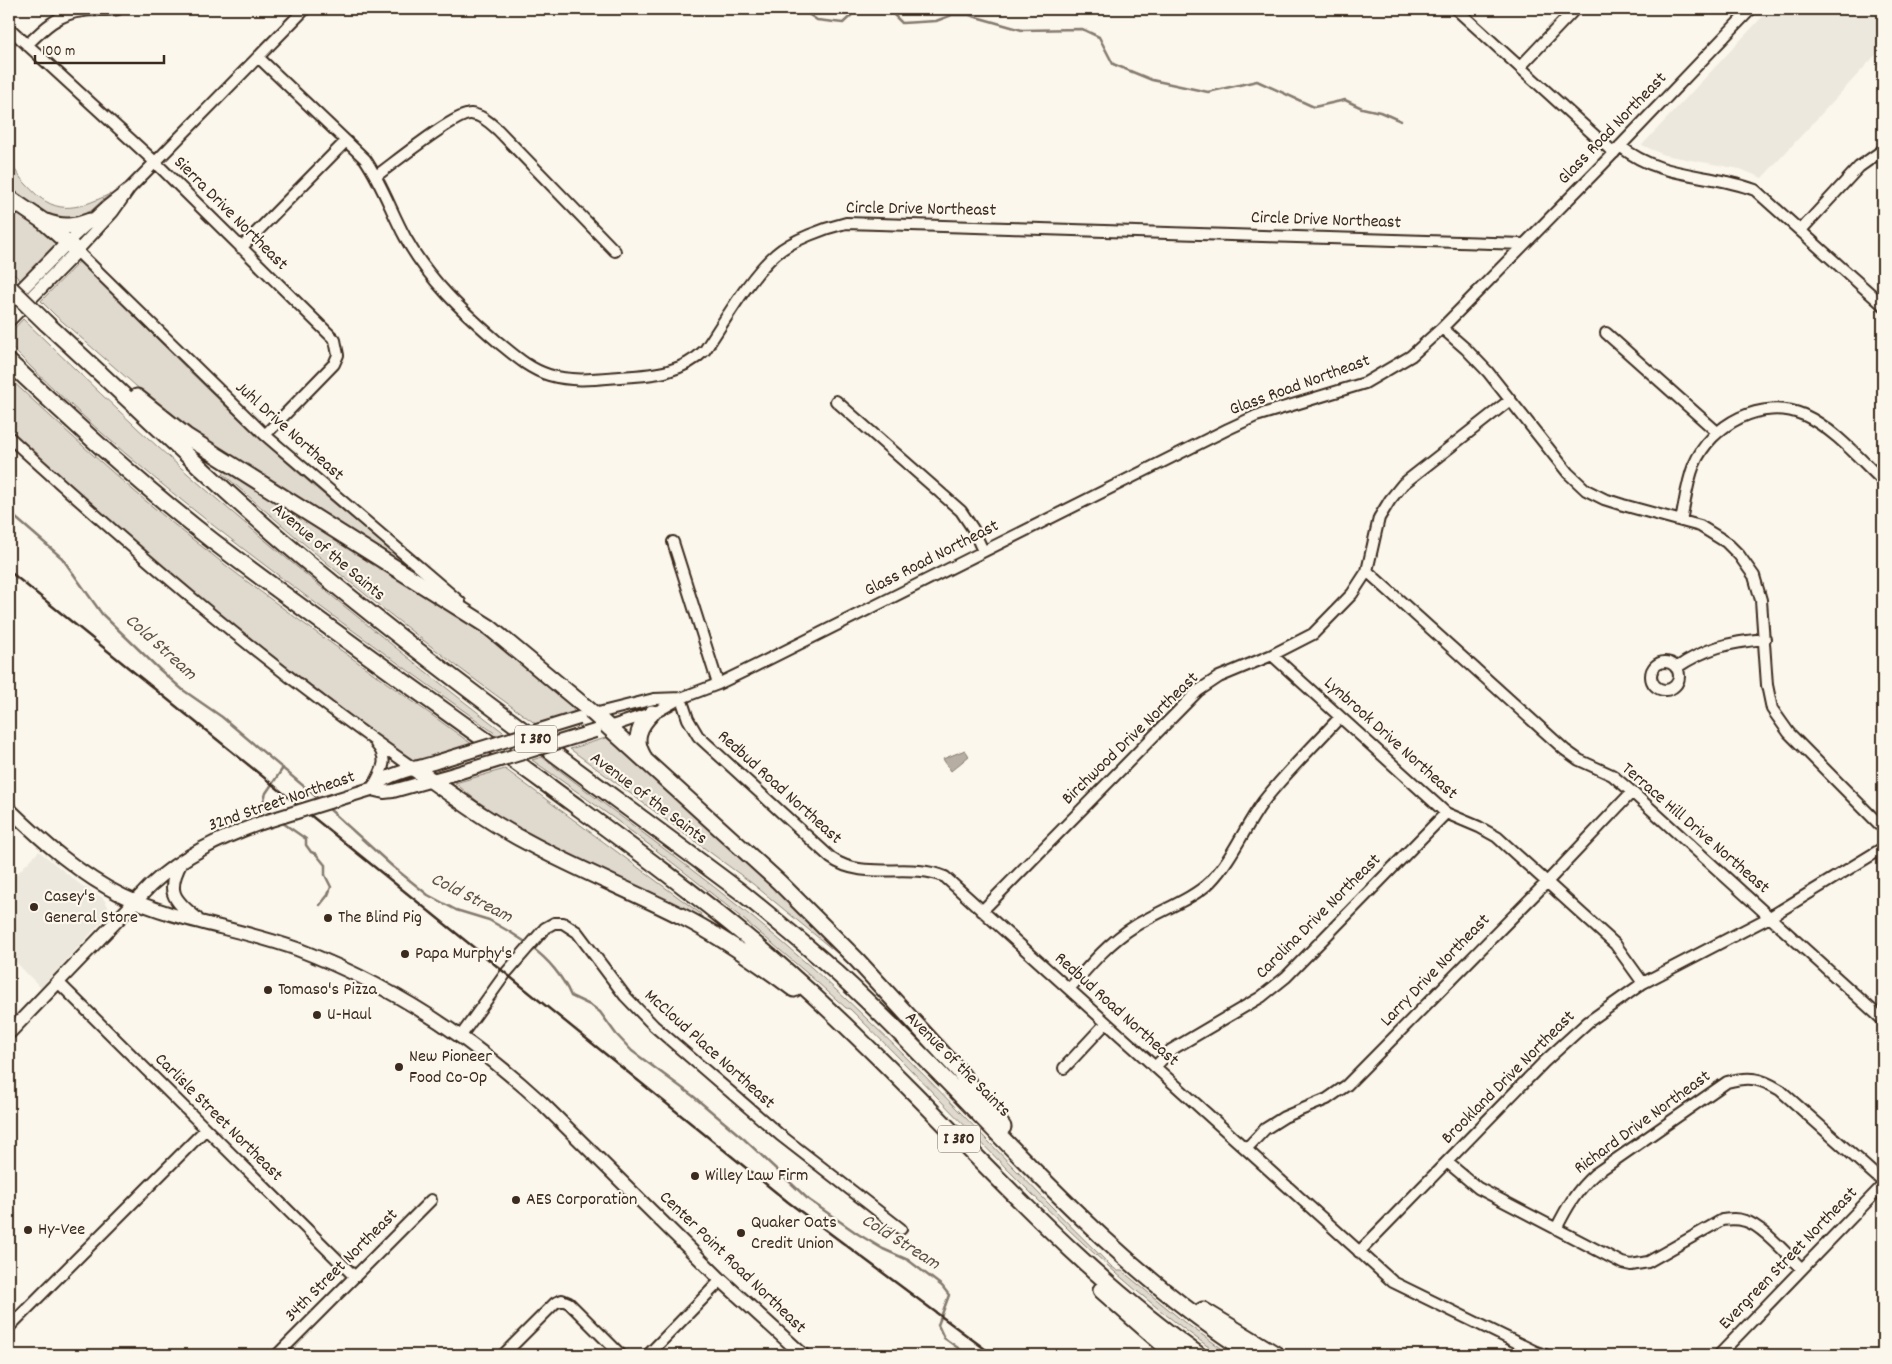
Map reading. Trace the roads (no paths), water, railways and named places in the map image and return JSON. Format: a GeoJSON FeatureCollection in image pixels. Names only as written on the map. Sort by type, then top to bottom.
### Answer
{"type":"FeatureCollection","features":[{"type":"Feature","properties":{"kind":"highway"},"geometry":{"type":"LineString","coordinates":[[9,198],[43,222],[72,246]]}},
{"type":"Feature","properties":{"kind":"highway"},"geometry":{"type":"LineString","coordinates":[[43,222],[60,227],[69,227],[90,221]]}},
{"type":"Feature","properties":{"kind":"highway","name":"Avenue of the Saints"},"geometry":{"type":"LineString","coordinates":[[9,287],[229,494],[322,575],[781,924],[867,1001],[1081,1218],[1157,1286],[1198,1318],[1253,1355]]}},
{"type":"Feature","properties":{"kind":"highway"},"geometry":{"type":"LineString","coordinates":[[74,348],[186,436],[489,627],[594,714],[602,729],[644,760],[778,882],[857,960],[959,1071],[998,1120],[1022,1158]]}},
{"type":"Feature","properties":{"kind":"highway","name":"I 380"},"geometry":{"type":"LineString","coordinates":[[9,362],[102,448],[211,539],[700,898],[777,963],[848,1028],[1070,1249],[1131,1304],[1199,1355]]}},
{"type":"Feature","properties":{"kind":"highway"},"geometry":{"type":"LineString","coordinates":[[644,760],[639,750],[637,737],[640,726],[652,713]]}},
{"type":"Feature","properties":{"kind":"highway"},"geometry":{"type":"LineString","coordinates":[[415,768],[480,815],[527,842],[683,917],[720,938],[848,1028]]}},
{"type":"Feature","properties":{"kind":"highway"},"geometry":{"type":"LineString","coordinates":[[1070,1249],[1104,1293],[1175,1355]]}},
{"type":"Feature","properties":{"kind":"highway"},"geometry":{"type":"LineString","coordinates":[[1157,1286],[1203,1309],[1277,1355]]}},
{"type":"Feature","properties":{"kind":"main road"},"geometry":{"type":"LineString","coordinates":[[9,302],[72,246]]}},
{"type":"Feature","properties":{"kind":"main road"},"geometry":{"type":"LineString","coordinates":[[9,320],[72,246]]}},
{"type":"Feature","properties":{"kind":"main road","name":"32nd Street Northeast"},"geometry":{"type":"LineString","coordinates":[[9,1033],[156,880],[182,861],[226,836],[371,789],[382,780],[415,768],[594,714]]}},
{"type":"Feature","properties":{"kind":"main road","name":"32nd Street Northeast"},"geometry":{"type":"LineString","coordinates":[[371,789],[384,792],[393,791],[602,729]]}},
{"type":"Feature","properties":{"kind":"main road","name":"Center Point Road Northeast"},"geometry":{"type":"LineString","coordinates":[[9,809],[76,867],[119,894],[202,922],[284,945],[337,966],[397,997],[460,1037],[497,1064],[536,1098],[722,1280],[803,1355]]}},
{"type":"Feature","properties":{"kind":"main road"},"geometry":{"type":"LineString","coordinates":[[182,861],[172,882],[173,894],[178,903],[202,922]]}},
{"type":"Feature","properties":{"kind":"street"},"geometry":{"type":"LineString","coordinates":[[27,45],[48,24],[64,16],[82,10],[118,9]]}},
{"type":"Feature","properties":{"kind":"street"},"geometry":{"type":"LineString","coordinates":[[72,246],[90,221],[130,188],[305,9]]}},
{"type":"Feature","properties":{"kind":"street"},"geometry":{"type":"LineString","coordinates":[[1456,9],[1617,150],[1672,172],[1741,185],[1755,190],[1883,305]]}},
{"type":"Feature","properties":{"kind":"street"},"geometry":{"type":"LineString","coordinates":[[1520,67],[1575,9]]}},
{"type":"Feature","properties":{"kind":"street","name":"Glass Road Northeast"},"geometry":{"type":"LineString","coordinates":[[681,698],[718,684],[1256,416],[1365,383],[1397,366],[1442,328],[1617,150],[1751,9]]}},
{"type":"Feature","properties":{"kind":"street","name":"Sierra Drive Northeast"},"geometry":{"type":"LineString","coordinates":[[9,28],[155,162],[336,340],[338,355],[334,364],[264,435]]}},
{"type":"Feature","properties":{"kind":"street","name":"Circle Drive Northeast"},"geometry":{"type":"LineString","coordinates":[[258,57],[366,159],[406,239],[442,290],[458,307],[530,367],[548,375],[580,380],[658,374],[672,371],[690,363],[705,350],[764,266],[777,253],[827,228],[846,223],[1524,244]]}},
{"type":"Feature","properties":{"kind":"street"},"geometry":{"type":"LineString","coordinates":[[376,176],[452,121],[470,114],[478,116],[485,119],[498,130],[615,251]]}},
{"type":"Feature","properties":{"kind":"street"},"geometry":{"type":"LineString","coordinates":[[242,248],[346,141]]}},
{"type":"Feature","properties":{"kind":"street"},"geometry":{"type":"LineString","coordinates":[[1801,230],[1859,166],[1883,150]]}},
{"type":"Feature","properties":{"kind":"street"},"geometry":{"type":"LineString","coordinates":[[72,246],[113,212],[130,188]]}},
{"type":"Feature","properties":{"kind":"street","name":"Juhl Drive Northeast"},"geometry":{"type":"LineString","coordinates":[[72,246],[264,435],[489,627]]}},
{"type":"Feature","properties":{"kind":"street"},"geometry":{"type":"LineString","coordinates":[[1442,328],[1488,372],[1568,473],[1586,490],[1618,504],[1700,526],[1726,542],[1739,555],[1754,576],[1761,600],[1767,685],[1772,709],[1789,733],[1883,828]]}},
{"type":"Feature","properties":{"kind":"street"},"geometry":{"type":"LineString","coordinates":[[1606,332],[1717,432]]}},
{"type":"Feature","properties":{"kind":"street","name":"Birchwood Drive Northeast"},"geometry":{"type":"LineString","coordinates":[[982,910],[1198,692],[1219,677],[1272,655],[1313,634],[1352,594],[1367,571],[1379,518],[1394,494],[1403,484],[1510,400]]}},
{"type":"Feature","properties":{"kind":"street"},"geometry":{"type":"LineString","coordinates":[[836,401],[961,511],[973,529],[983,551]]}},
{"type":"Feature","properties":{"kind":"street"},"geometry":{"type":"LineString","coordinates":[[1681,521],[1694,465],[1703,447],[1717,432],[1738,418],[1758,410],[1782,410],[1803,415],[1824,427],[1883,481]]}},
{"type":"Feature","properties":{"kind":"street"},"geometry":{"type":"LineString","coordinates":[[9,437],[187,594],[287,675],[368,736],[415,768]]}},
{"type":"Feature","properties":{"kind":"street"},"geometry":{"type":"LineString","coordinates":[[673,542],[718,684]]}},
{"type":"Feature","properties":{"kind":"street","name":"Terrace Hill Drive Northeast"},"geometry":{"type":"LineString","coordinates":[[1367,571],[1565,750],[1579,760],[1612,776],[1632,792],[1883,1020]]}},
{"type":"Feature","properties":{"kind":"street"},"geometry":{"type":"LineString","coordinates":[[1676,668],[1714,647],[1739,641],[1765,639]]}},
{"type":"Feature","properties":{"kind":"street","name":"Lynbrook Drive Northeast"},"geometry":{"type":"LineString","coordinates":[[1272,655],[1446,813],[1479,827],[1497,838],[1547,882],[1615,944],[1643,984]]}},
{"type":"Feature","properties":{"kind":"street","name":"32nd Street Northeast"},"geometry":{"type":"LineString","coordinates":[[594,714],[654,699],[681,698]]}},
{"type":"Feature","properties":{"kind":"street","name":"32nd Street Northeast"},"geometry":{"type":"LineString","coordinates":[[602,729],[652,713],[669,706],[681,698]]}},
{"type":"Feature","properties":{"kind":"street","name":"Redbud Road Northeast"},"geometry":{"type":"LineString","coordinates":[[681,698],[688,719],[698,736],[840,864],[849,868],[863,870],[932,872],[951,882],[1393,1282],[1545,1355]]}},
{"type":"Feature","properties":{"kind":"street"},"geometry":{"type":"LineString","coordinates":[[1069,989],[1114,940],[1209,883],[1226,864],[1245,829],[1263,802],[1340,717]]}},
{"type":"Feature","properties":{"kind":"street"},"geometry":{"type":"LineString","coordinates":[[368,736],[378,746],[384,759],[384,768],[371,789]]}},
{"type":"Feature","properties":{"kind":"street","name":"Larry Drive Northeast"},"geometry":{"type":"LineString","coordinates":[[1246,1149],[1265,1129],[1284,1117],[1327,1099],[1347,1085],[1547,882],[1632,792]]}},
{"type":"Feature","properties":{"kind":"street","name":"Carolina Drive Northeast"},"geometry":{"type":"LineString","coordinates":[[1155,1067],[1171,1050],[1260,997],[1286,977],[1446,813]]}},
{"type":"Feature","properties":{"kind":"street","name":"Brookland Drive Northeast"},"geometry":{"type":"LineString","coordinates":[[1359,1252],[1544,1062],[1588,1022],[1643,984],[1770,917],[1883,848]]}},
{"type":"Feature","properties":{"kind":"street","name":"McCloud Place Northeast"},"geometry":{"type":"LineString","coordinates":[[460,1037],[498,983],[542,932],[549,925],[567,924],[577,932],[625,996],[654,1026],[780,1135],[901,1229]]}},
{"type":"Feature","properties":{"kind":"street","name":"Carlisle Street Northeast"},"geometry":{"type":"LineString","coordinates":[[58,982],[355,1277]]}},
{"type":"Feature","properties":{"kind":"street"},"geometry":{"type":"LineString","coordinates":[[1064,1068],[1106,1023]]}},
{"type":"Feature","properties":{"kind":"street","name":"Richard Drive Northeast"},"geometry":{"type":"LineString","coordinates":[[1556,1229],[1570,1202],[1580,1188],[1595,1174],[1728,1082],[1740,1078],[1760,1080],[1780,1090],[1883,1183]]}},
{"type":"Feature","properties":{"kind":"street"},"geometry":{"type":"LineString","coordinates":[[9,1327],[206,1129]]}},
{"type":"Feature","properties":{"kind":"street"},"geometry":{"type":"LineString","coordinates":[[1448,1162],[1478,1188],[1622,1263],[1631,1265],[1648,1262],[1722,1220],[1734,1218],[1747,1221],[1758,1227],[1802,1270]]}},
{"type":"Feature","properties":{"kind":"street","name":"Evergreen Street Northeast"},"geometry":{"type":"LineString","coordinates":[[1719,1355],[1883,1183]]}},
{"type":"Feature","properties":{"kind":"street","name":"34th Street Northeast"},"geometry":{"type":"LineString","coordinates":[[277,1355],[431,1200]]}},
{"type":"Feature","properties":{"kind":"street"},"geometry":{"type":"LineString","coordinates":[[648,1355],[722,1280]]}},
{"type":"Feature","properties":{"kind":"street"},"geometry":{"type":"LineString","coordinates":[[503,1355],[555,1303],[562,1300],[569,1302],[621,1355]]}},
{"type":"Feature","properties":{"kind":"waterway"},"geometry":{"type":"LineString","coordinates":[[801,9],[817,20],[843,23],[858,9]]}},
{"type":"Feature","properties":{"kind":"waterway"},"geometry":{"type":"LineString","coordinates":[[888,9],[902,23],[936,21],[952,15],[969,15],[1022,30],[1082,29],[1099,37],[1113,64],[1152,80],[1208,92],[1257,81],[1314,107],[1345,100],[1362,108],[1380,112],[1401,121]]}},
{"type":"Feature","properties":{"kind":"waterway","name":"Cold Stream"},"geometry":{"type":"LineString","coordinates":[[9,512],[62,558],[102,614],[159,669],[183,690],[222,717],[320,800]]}},
{"type":"Feature","properties":{"kind":"waterway"},"geometry":{"type":"LineString","coordinates":[[272,814],[262,806],[266,793],[283,768]]}},
{"type":"Feature","properties":{"kind":"waterway","name":"Cold Stream"},"geometry":{"type":"LineString","coordinates":[[327,807],[392,866],[428,895],[456,910],[489,920],[527,943]]}},
{"type":"Feature","properties":{"kind":"waterway"},"geometry":{"type":"LineString","coordinates":[[280,821],[306,839],[306,845],[311,852],[316,854],[325,865],[325,875],[331,887],[328,895],[320,905]]}},
{"type":"Feature","properties":{"kind":"waterway","name":"Cold Stream"},"geometry":{"type":"LineString","coordinates":[[531,947],[554,969],[564,982],[571,996],[600,1012],[616,1034],[632,1051],[693,1096],[744,1139],[809,1200],[858,1234],[883,1249],[908,1260],[942,1286],[949,1295],[938,1325],[944,1338],[968,1355]]}},
{"type":"Feature","properties":{"kind":"railway"},"geometry":{"type":"LineString","coordinates":[[9,571],[788,1202],[993,1355]]}},
{"type":"Feature","properties":{"kind":"place","name":"Casey's General Store"},"geometry":{"type":"Point","coordinates":[34,907]}},
{"type":"Feature","properties":{"kind":"place","name":"The Blind Pig"},"geometry":{"type":"Point","coordinates":[328,918]}},
{"type":"Feature","properties":{"kind":"place","name":"Papa Murphy's"},"geometry":{"type":"Point","coordinates":[405,954]}},
{"type":"Feature","properties":{"kind":"place","name":"Tomaso's Pizza"},"geometry":{"type":"Point","coordinates":[268,990]}},
{"type":"Feature","properties":{"kind":"place","name":"U-Haul"},"geometry":{"type":"Point","coordinates":[317,1015]}},
{"type":"Feature","properties":{"kind":"place","name":"New Pioneer Food Co-Op"},"geometry":{"type":"Point","coordinates":[399,1067]}},
{"type":"Feature","properties":{"kind":"place","name":"Willey Law Firm"},"geometry":{"type":"Point","coordinates":[695,1176]}},
{"type":"Feature","properties":{"kind":"place","name":"AES Corporation"},"geometry":{"type":"Point","coordinates":[516,1200]}},
{"type":"Feature","properties":{"kind":"place","name":"Hy-Vee"},"geometry":{"type":"Point","coordinates":[28,1230]}},
{"type":"Feature","properties":{"kind":"place","name":"Quaker Oats Credit Union"},"geometry":{"type":"Point","coordinates":[741,1233]}}]}
